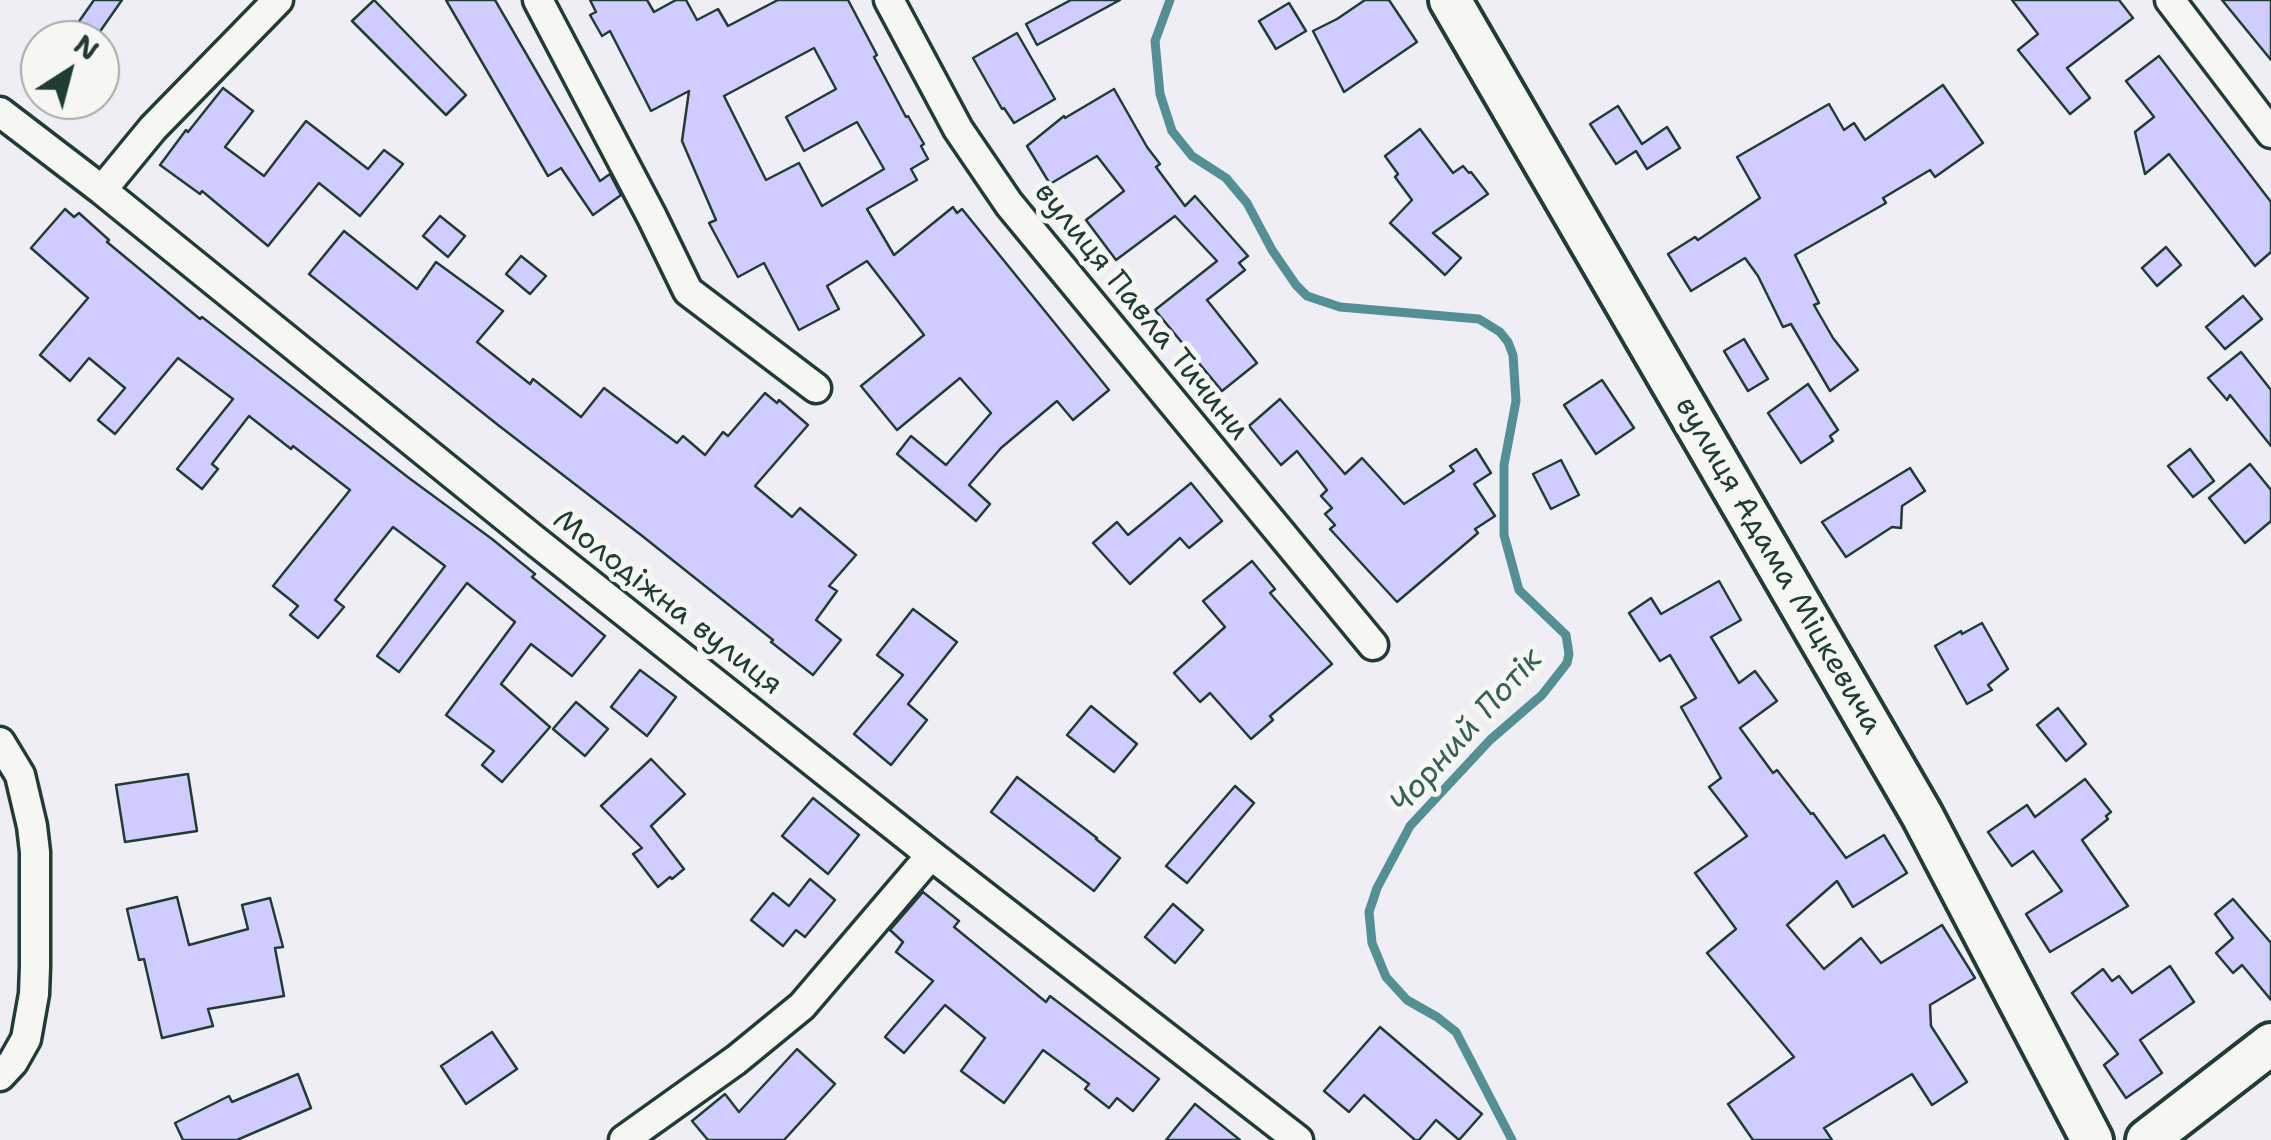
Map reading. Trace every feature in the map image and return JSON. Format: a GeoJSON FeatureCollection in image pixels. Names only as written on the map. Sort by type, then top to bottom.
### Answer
{"type":"FeatureCollection","features":[{"type":"Feature","properties":{"kind":"street"},"geometry":{"type":"LineString","coordinates":[[102,190],[153,128],[278,0]]}},
{"type":"Feature","properties":{"kind":"street"},"geometry":{"type":"LineString","coordinates":[[538,0],[688,291],[816,388]]}},
{"type":"Feature","properties":{"kind":"street","name":"вулиця Павла Тичини"},"geometry":{"type":"LineString","coordinates":[[888,0],[958,129],[1009,204],[1373,646]]}},
{"type":"Feature","properties":{"kind":"street","name":"вулиця Адама Міцкевича"},"geometry":{"type":"LineString","coordinates":[[1450,0],[1922,814],[2092,1140]]}},
{"type":"Feature","properties":{"kind":"street"},"geometry":{"type":"LineString","coordinates":[[2170,0],[2271,133]]}},
{"type":"Feature","properties":{"kind":"street","name":"Молодіжна вулиця"},"geometry":{"type":"LineString","coordinates":[[0,112],[931,856],[1298,1140]]}},
{"type":"Feature","properties":{"kind":"street"},"geometry":{"type":"LineString","coordinates":[[0,742],[20,775],[28,800],[35,852],[34,994],[26,1039],[0,1076]]}},
{"type":"Feature","properties":{"kind":"street"},"geometry":{"type":"LineString","coordinates":[[633,1137],[802,1006],[931,856]]}},
{"type":"Feature","properties":{"kind":"street"},"geometry":{"type":"LineString","coordinates":[[2147,1140],[2271,1044]]}},
{"type":"Feature","properties":{"kind":"building"},"geometry":{"type":"Polygon","coordinates":[[[94,0],[122,0],[108,20],[80,20],[94,0]]]}},
{"type":"Feature","properties":{"kind":"building"},"geometry":{"type":"Polygon","coordinates":[[[374,0],[466,95],[446,115],[352,21],[374,0]]]}},
{"type":"Feature","properties":{"kind":"building"},"geometry":{"type":"Polygon","coordinates":[[[446,0],[495,0],[600,181],[610,174],[621,195],[593,215],[561,168],[548,176],[446,0]]]}},
{"type":"Feature","properties":{"kind":"building"},"geometry":{"type":"Polygon","coordinates":[[[590,0],[647,0],[654,12],[676,0],[686,0],[697,20],[718,9],[728,26],[778,0],[848,0],[877,55],[874,57],[924,144],[921,146],[928,159],[911,169],[917,180],[867,209],[894,255],[953,207],[957,213],[962,209],[1109,390],[1073,420],[1057,401],[1001,448],[969,485],[990,504],[976,521],[897,454],[911,436],[946,465],[991,413],[960,378],[897,430],[861,386],[924,335],[867,261],[827,286],[839,309],[799,330],[764,263],[738,277],[709,223],[716,220],[682,141],[689,91],[651,111],[610,31],[602,36],[590,15],[596,12],[590,0]],[[814,48],[724,96],[766,180],[799,163],[822,206],[884,169],[857,122],[804,151],[786,117],[836,89],[814,48]]]}},
{"type":"Feature","properties":{"kind":"building"},"geometry":{"type":"Polygon","coordinates":[[[1071,0],[1120,0],[1037,45],[1026,24],[1071,0]]]}},
{"type":"Feature","properties":{"kind":"building"},"geometry":{"type":"Polygon","coordinates":[[[1365,0],[1389,0],[1417,42],[1344,92],[1313,31],[1365,0]]]}},
{"type":"Feature","properties":{"kind":"building"},"geometry":{"type":"Polygon","coordinates":[[[2012,0],[2119,0],[2133,18],[2067,68],[2090,98],[2070,114],[2018,50],[2038,34],[2012,0]]]}},
{"type":"Feature","properties":{"kind":"building"},"geometry":{"type":"Polygon","coordinates":[[[2222,0],[2271,0],[2271,60],[2222,0]]]}},
{"type":"Feature","properties":{"kind":"building"},"geometry":{"type":"Polygon","coordinates":[[[1289,3],[1306,31],[1276,49],[1259,21],[1289,3]]]}},
{"type":"Feature","properties":{"kind":"building"},"geometry":{"type":"Polygon","coordinates":[[[1017,33],[1055,99],[1014,123],[973,58],[1017,33]]]}},
{"type":"Feature","properties":{"kind":"building"},"geometry":{"type":"Polygon","coordinates":[[[2159,56],[2271,202],[2271,252],[2255,266],[2169,154],[2145,174],[2135,132],[2154,117],[2126,81],[2159,56]]]}},
{"type":"Feature","properties":{"kind":"building"},"geometry":{"type":"Polygon","coordinates":[[[1943,85],[1983,143],[1935,177],[1930,170],[1883,198],[1886,203],[1795,255],[1819,303],[1814,305],[1858,370],[1830,391],[1791,324],[1783,327],[1745,258],[1691,291],[1668,254],[1695,237],[1698,240],[1760,198],[1737,157],[1829,104],[1844,130],[1854,123],[1865,140],[1943,85]]]}},
{"type":"Feature","properties":{"kind":"building"},"geometry":{"type":"Polygon","coordinates":[[[223,88],[253,111],[225,147],[264,176],[306,121],[368,169],[384,150],[403,164],[360,216],[319,183],[268,246],[202,191],[200,194],[160,165],[223,88]]]}},
{"type":"Feature","properties":{"kind":"building"},"geometry":{"type":"Polygon","coordinates":[[[1114,89],[1160,164],[1156,167],[1185,206],[1195,196],[1248,256],[1239,263],[1245,270],[1207,300],[1257,363],[1222,391],[1155,310],[1217,261],[1175,216],[1116,260],[1086,220],[1124,191],[1097,156],[1050,184],[1027,146],[1064,116],[1114,89]]]}},
{"type":"Feature","properties":{"kind":"building"},"geometry":{"type":"Polygon","coordinates":[[[1618,106],[1642,144],[1667,127],[1680,148],[1647,169],[1636,151],[1616,164],[1590,124],[1618,106]]]}},
{"type":"Feature","properties":{"kind":"building"},"geometry":{"type":"Polygon","coordinates":[[[1420,129],[1453,173],[1463,166],[1488,194],[1433,233],[1461,258],[1445,275],[1390,223],[1412,200],[1385,156],[1420,129]]]}},
{"type":"Feature","properties":{"kind":"building"},"geometry":{"type":"Polygon","coordinates":[[[65,209],[74,217],[79,213],[107,242],[200,319],[492,539],[605,636],[572,676],[531,644],[501,684],[550,727],[502,782],[482,765],[494,751],[446,715],[515,622],[467,583],[399,672],[377,656],[445,566],[393,527],[335,600],[344,607],[318,638],[290,615],[298,606],[273,586],[350,490],[249,416],[212,464],[218,469],[202,489],[177,469],[233,399],[178,358],[115,434],[98,420],[125,388],[89,358],[70,381],[40,355],[88,298],[31,248],[65,209]]]}},
{"type":"Feature","properties":{"kind":"building"},"geometry":{"type":"Polygon","coordinates":[[[440,216],[465,236],[448,257],[423,236],[440,216]]]}},
{"type":"Feature","properties":{"kind":"building"},"geometry":{"type":"Polygon","coordinates":[[[344,231],[417,289],[436,262],[503,311],[477,342],[530,384],[533,379],[581,417],[604,388],[677,443],[683,436],[705,455],[723,432],[728,436],[765,393],[808,425],[755,486],[792,517],[800,508],[856,555],[829,586],[837,591],[816,620],[841,640],[813,675],[309,274],[344,231]]]}},
{"type":"Feature","properties":{"kind":"building"},"geometry":{"type":"Polygon","coordinates":[[[2166,247],[2181,265],[2157,286],[2142,268],[2166,247]]]}},
{"type":"Feature","properties":{"kind":"building"},"geometry":{"type":"Polygon","coordinates":[[[521,256],[546,276],[530,294],[506,274],[521,256]]]}},
{"type":"Feature","properties":{"kind":"building"},"geometry":{"type":"Polygon","coordinates":[[[2243,296],[2262,319],[2225,349],[2206,327],[2243,296]]]}},
{"type":"Feature","properties":{"kind":"building"},"geometry":{"type":"Polygon","coordinates":[[[1744,339],[1768,379],[1748,391],[1724,351],[1744,339]]]}},
{"type":"Feature","properties":{"kind":"building"},"geometry":{"type":"Polygon","coordinates":[[[2241,352],[2271,390],[2271,446],[2230,395],[2227,400],[2208,378],[2241,352]]]}},
{"type":"Feature","properties":{"kind":"building"},"geometry":{"type":"Polygon","coordinates":[[[1602,380],[1634,428],[1596,454],[1564,405],[1602,380]]]}},
{"type":"Feature","properties":{"kind":"building"},"geometry":{"type":"Polygon","coordinates":[[[1808,384],[1838,430],[1830,436],[1833,441],[1801,463],[1768,413],[1808,384]]]}},
{"type":"Feature","properties":{"kind":"building"},"geometry":{"type":"Polygon","coordinates":[[[1280,399],[1345,474],[1362,458],[1404,504],[1454,471],[1450,466],[1476,449],[1491,473],[1474,484],[1495,516],[1475,529],[1478,533],[1397,602],[1330,529],[1335,525],[1325,514],[1332,508],[1321,496],[1327,490],[1297,451],[1281,465],[1249,426],[1280,399]]]}},
{"type":"Feature","properties":{"kind":"building"},"geometry":{"type":"Polygon","coordinates":[[[2190,449],[2214,481],[2193,497],[2168,466],[2190,449]]]}},
{"type":"Feature","properties":{"kind":"building"},"geometry":{"type":"Polygon","coordinates":[[[1561,460],[1579,495],[1551,509],[1533,474],[1561,460]]]}},
{"type":"Feature","properties":{"kind":"building"},"geometry":{"type":"Polygon","coordinates":[[[2250,464],[2271,490],[2271,521],[2245,543],[2209,498],[2250,464]]]}},
{"type":"Feature","properties":{"kind":"building"},"geometry":{"type":"Polygon","coordinates":[[[1910,468],[1925,491],[1902,506],[1901,528],[1892,527],[1846,557],[1822,522],[1910,468]]]}},
{"type":"Feature","properties":{"kind":"building"},"geometry":{"type":"Polygon","coordinates":[[[1191,483],[1222,521],[1189,548],[1180,538],[1130,584],[1093,543],[1117,522],[1128,535],[1191,483]]]}},
{"type":"Feature","properties":{"kind":"building"},"geometry":{"type":"Polygon","coordinates":[[[1252,561],[1275,589],[1270,593],[1332,664],[1270,716],[1273,720],[1251,739],[1210,693],[1200,702],[1174,673],[1225,627],[1203,601],[1252,561]]]}},
{"type":"Feature","properties":{"kind":"building"},"geometry":{"type":"Polygon","coordinates":[[[1719,581],[1741,620],[1711,637],[1739,683],[1755,671],[1777,701],[1740,728],[1846,858],[1884,835],[1907,873],[1853,907],[1837,881],[1787,925],[1824,969],[1861,938],[1881,963],[1942,925],[1975,978],[1930,1005],[1931,1026],[1967,1082],[1932,1105],[1912,1074],[1824,1128],[1832,1140],[1753,1140],[1728,1104],[1794,1057],[1707,953],[1736,929],[1695,873],[1747,836],[1709,787],[1721,778],[1681,707],[1696,698],[1670,655],[1660,661],[1629,613],[1651,598],[1661,614],[1719,581]]]}},
{"type":"Feature","properties":{"kind":"building"},"geometry":{"type":"Polygon","coordinates":[[[913,609],[957,642],[908,704],[927,720],[891,765],[854,734],[903,675],[877,655],[913,609]]]}},
{"type":"Feature","properties":{"kind":"building"},"geometry":{"type":"Polygon","coordinates":[[[1982,623],[2008,669],[1988,685],[1992,690],[1967,704],[1935,646],[1982,623]]]}},
{"type":"Feature","properties":{"kind":"building"},"geometry":{"type":"Polygon","coordinates":[[[640,670],[676,697],[647,736],[611,707],[640,670]]]}},
{"type":"Feature","properties":{"kind":"building"},"geometry":{"type":"Polygon","coordinates":[[[576,702],[608,729],[585,756],[553,729],[576,702]]]}},
{"type":"Feature","properties":{"kind":"building"},"geometry":{"type":"Polygon","coordinates":[[[1091,706],[1137,744],[1114,772],[1067,735],[1091,706]]]}},
{"type":"Feature","properties":{"kind":"building"},"geometry":{"type":"Polygon","coordinates":[[[2058,708],[2086,744],[2066,761],[2037,725],[2058,708]]]}},
{"type":"Feature","properties":{"kind":"building"},"geometry":{"type":"Polygon","coordinates":[[[651,759],[685,794],[651,826],[684,869],[658,887],[633,854],[642,848],[601,806],[651,759]]]}},
{"type":"Feature","properties":{"kind":"building"},"geometry":{"type":"Polygon","coordinates":[[[188,774],[197,831],[125,842],[116,785],[188,774]]]}},
{"type":"Feature","properties":{"kind":"building"},"geometry":{"type":"Polygon","coordinates":[[[1017,777],[1120,858],[1094,891],[991,812],[1017,777]]]}},
{"type":"Feature","properties":{"kind":"building"},"geometry":{"type":"Polygon","coordinates":[[[2085,779],[2111,812],[2082,840],[2128,906],[2050,952],[2026,914],[2062,891],[2033,851],[2012,866],[1988,832],[2027,805],[2035,817],[2085,779]]]}},
{"type":"Feature","properties":{"kind":"building"},"geometry":{"type":"Polygon","coordinates":[[[1235,786],[1254,803],[1187,883],[1166,866],[1235,786]]]}},
{"type":"Feature","properties":{"kind":"building"},"geometry":{"type":"Polygon","coordinates":[[[813,798],[859,835],[828,874],[782,836],[813,798]]]}},
{"type":"Feature","properties":{"kind":"building"},"geometry":{"type":"Polygon","coordinates":[[[810,879],[835,900],[805,937],[796,930],[783,946],[751,920],[773,893],[789,906],[810,879]]]}},
{"type":"Feature","properties":{"kind":"building"},"geometry":{"type":"Polygon","coordinates":[[[923,892],[959,921],[954,927],[1046,1002],[1050,996],[1159,1079],[1133,1111],[1117,1098],[1109,1108],[1085,1089],[1089,1084],[1043,1050],[1004,1103],[961,1071],[985,1038],[945,1005],[904,1053],[885,1037],[933,981],[896,952],[903,942],[890,930],[923,892]]]}},
{"type":"Feature","properties":{"kind":"building"},"geometry":{"type":"Polygon","coordinates":[[[177,897],[189,945],[248,929],[242,905],[270,898],[283,947],[275,948],[284,996],[208,1009],[213,1026],[162,1038],[144,959],[139,960],[127,909],[177,897]]]}},
{"type":"Feature","properties":{"kind":"building"},"geometry":{"type":"Polygon","coordinates":[[[2233,899],[2271,943],[2271,1000],[2242,965],[2233,973],[2216,953],[2233,938],[2215,914],[2233,899]]]}},
{"type":"Feature","properties":{"kind":"building"},"geometry":{"type":"Polygon","coordinates":[[[1173,904],[1203,930],[1175,963],[1145,937],[1173,904]]]}},
{"type":"Feature","properties":{"kind":"building"},"geometry":{"type":"Polygon","coordinates":[[[2170,966],[2194,1002],[2140,1040],[2162,1073],[2126,1098],[2104,1065],[2118,1054],[2072,993],[2103,969],[2112,981],[2119,976],[2132,993],[2170,966]]]}},
{"type":"Feature","properties":{"kind":"building"},"geometry":{"type":"Polygon","coordinates":[[[1380,1027],[1482,1114],[1459,1140],[1436,1120],[1415,1140],[1364,1095],[1349,1112],[1324,1091],[1380,1027]]]}},
{"type":"Feature","properties":{"kind":"building"},"geometry":{"type":"Polygon","coordinates":[[[492,1032],[517,1069],[466,1104],[441,1066],[492,1032]]]}},
{"type":"Feature","properties":{"kind":"building"},"geometry":{"type":"Polygon","coordinates":[[[797,1049],[835,1084],[784,1140],[708,1140],[692,1121],[725,1094],[739,1112],[797,1049]]]}},
{"type":"Feature","properties":{"kind":"building"},"geometry":{"type":"Polygon","coordinates":[[[298,1074],[311,1108],[237,1140],[183,1140],[175,1123],[229,1096],[232,1102],[298,1074]]]}},
{"type":"Feature","properties":{"kind":"building"},"geometry":{"type":"Polygon","coordinates":[[[1195,1104],[1240,1140],[1166,1140],[1195,1104]]]}},
{"type":"Feature","properties":{"kind":"waterway","name":"Чорний Потік"},"geometry":{"type":"LineString","coordinates":[[1170,0],[1155,41],[1160,94],[1172,131],[1192,156],[1226,178],[1247,203],[1296,285],[1307,296],[1340,307],[1479,319],[1500,332],[1513,355],[1516,401],[1504,465],[1504,535],[1519,590],[1566,635],[1567,663],[1542,695],[1490,740],[1410,826],[1377,888],[1369,912],[1372,943],[1386,977],[1407,1000],[1456,1032],[1512,1140]]}}]}
